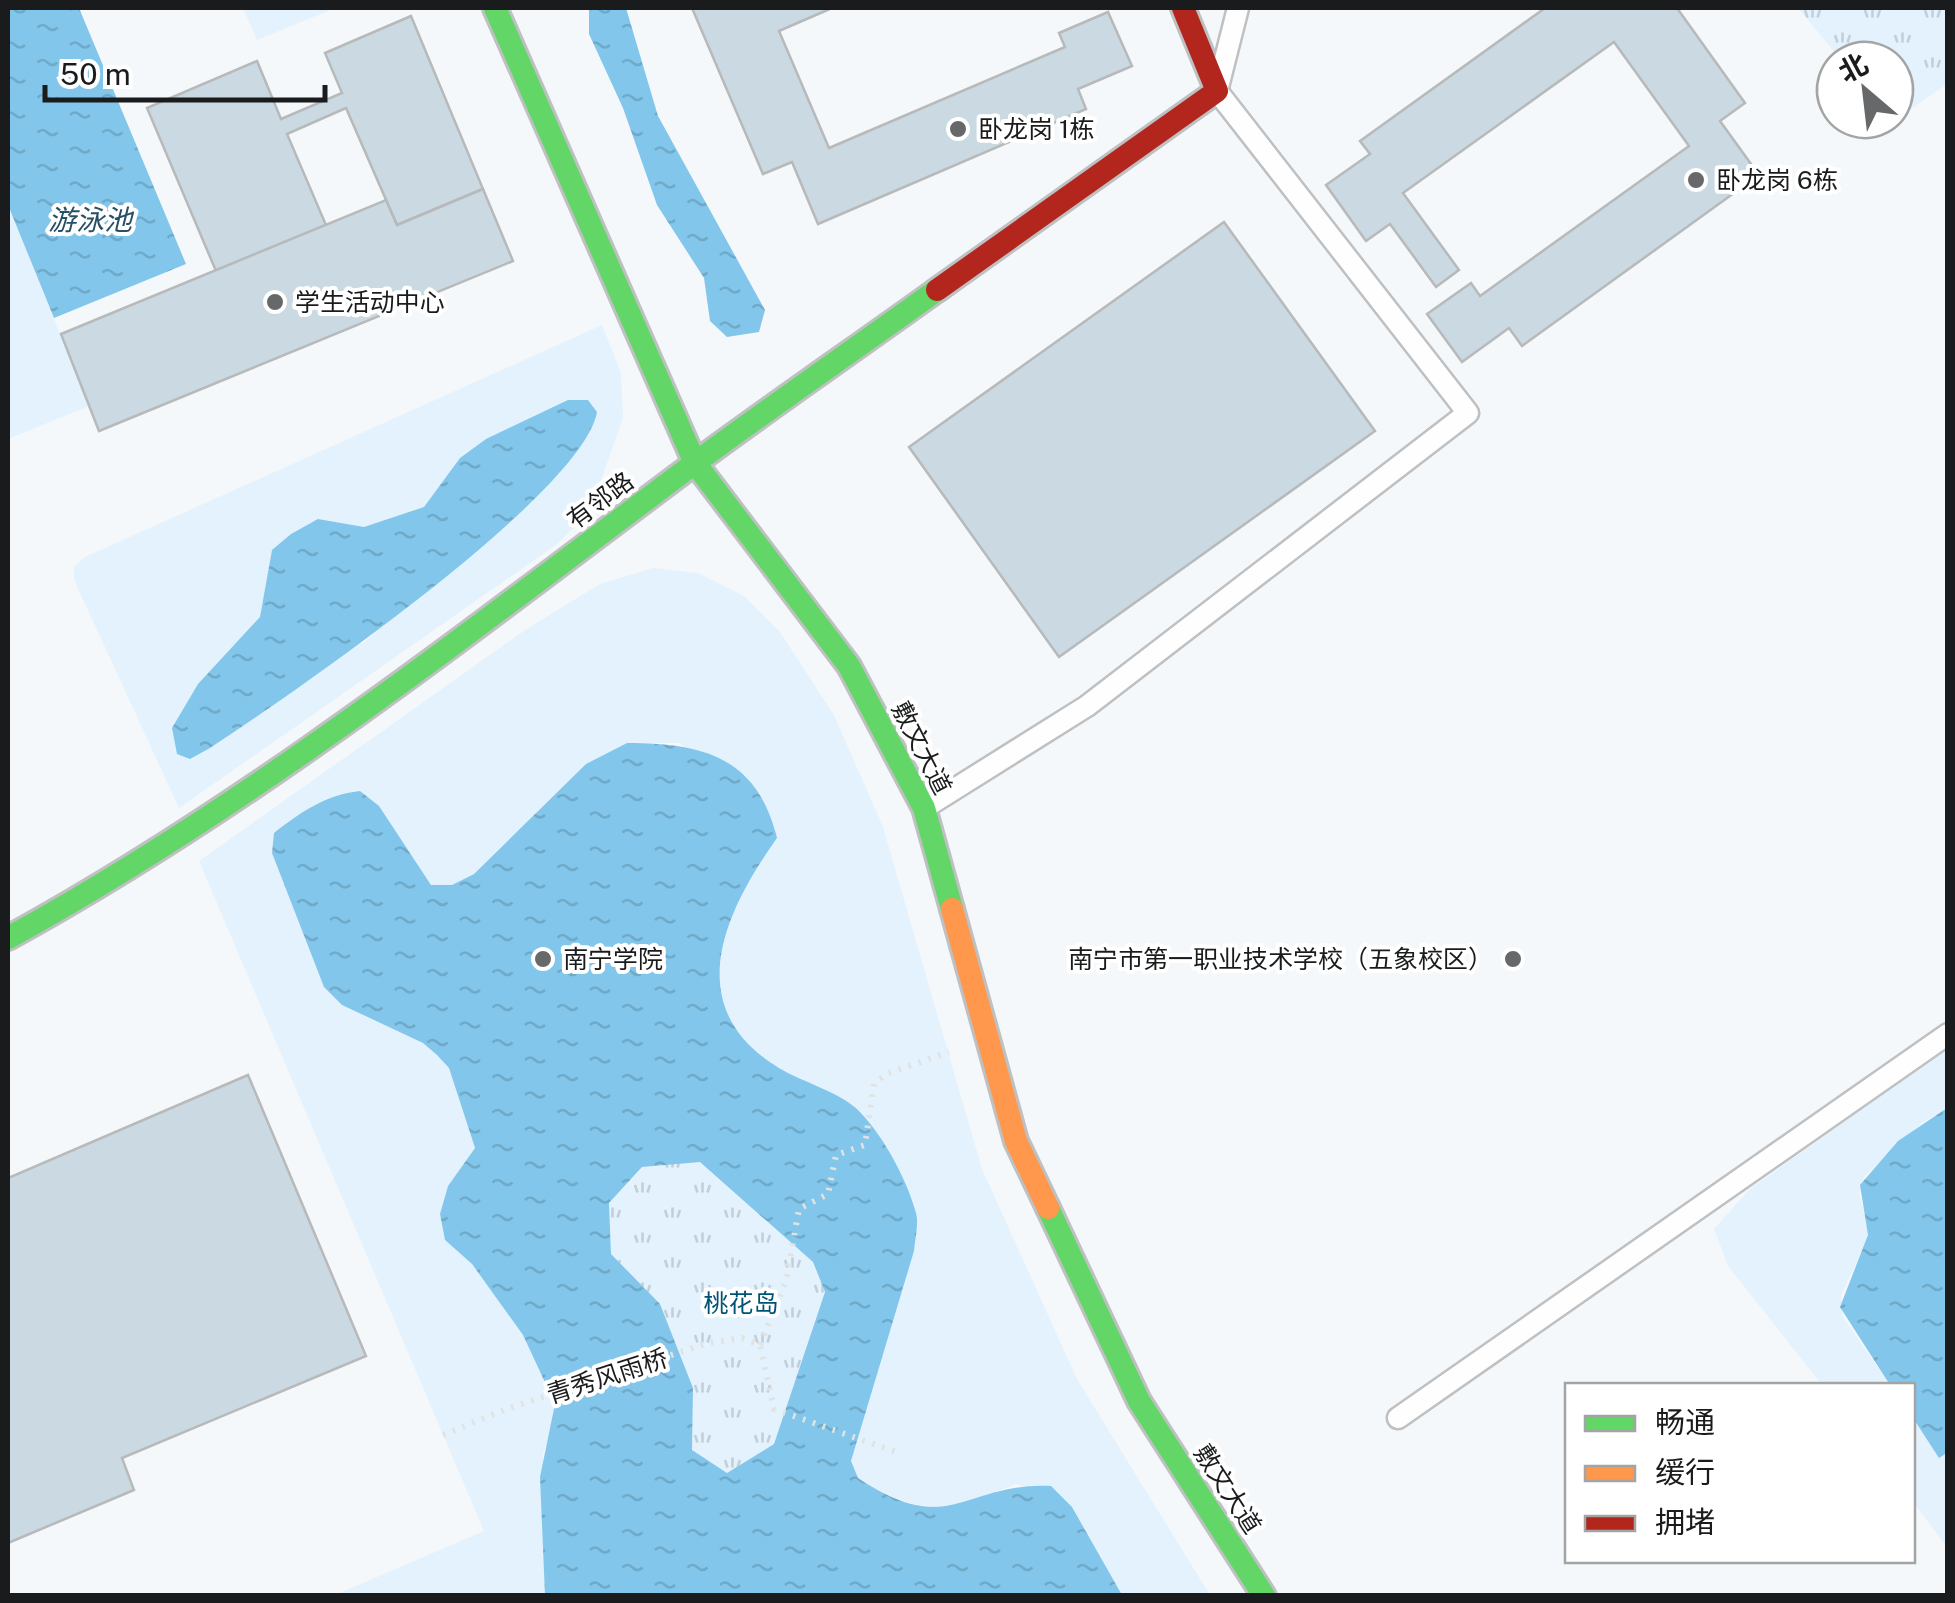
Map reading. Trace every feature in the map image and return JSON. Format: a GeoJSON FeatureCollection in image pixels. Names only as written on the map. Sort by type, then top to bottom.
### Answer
{"type":"FeatureCollection","features":[{"type":"Feature","properties":{"kind":"street","name":"敷文大道"},"geometry":{"type":"LineString","coordinates":[[495,8],[695,462],[849,666],[924,808],[1016,1141],[1139,1401],[1264,1596]]}},
{"type":"Feature","properties":{"kind":"street"},"geometry":{"type":"LineString","coordinates":[[1183,8],[1217,91]]}},
{"type":"Feature","properties":{"kind":"street","name":"有邻路"},"geometry":{"type":"LineString","coordinates":[[8,938],[128,871],[340,730],[695,462],[1217,91]]}},
{"type":"Feature","properties":{"kind":"lane"},"geometry":{"type":"LineString","coordinates":[[924,808],[1087,706],[1468,413],[1217,91],[1238,8]]}},
{"type":"Feature","properties":{"kind":"lane"},"geometry":{"type":"LineString","coordinates":[[1398,1418],[1948,1034]]}},
{"type":"Feature","properties":{"kind":"path"},"geometry":{"type":"LineString","coordinates":[[896,1452],[774,1410],[760,1345],[786,1281],[799,1210],[828,1194],[836,1156],[865,1145],[874,1084],[886,1074],[988,1038]]}},
{"type":"Feature","properties":{"kind":"path","name":"青秀风雨桥"},"geometry":{"type":"LineString","coordinates":[[443,1435],[506,1409],[708,1343],[742,1338],[760,1345]]}},
{"type":"Feature","properties":{"kind":"green space"},"geometry":{"type":"Polygon","coordinates":[[[243,8],[327,8],[328,11],[257,40],[243,8]]]}},
{"type":"Feature","properties":{"kind":"green space"},"geometry":{"type":"Polygon","coordinates":[[[1798,8],[1947,8],[1947,84],[1915,106],[1915,40],[1824,40],[1798,8]]]}},
{"type":"Feature","properties":{"kind":"green space"},"geometry":{"type":"Polygon","coordinates":[[[8,205],[89,406],[8,439],[8,205]]]}},
{"type":"Feature","properties":{"kind":"green space"},"geometry":{"type":"Polygon","coordinates":[[[602,325],[621,373],[623,418],[590,512],[556,545],[179,808],[74,580],[74,567],[85,557],[602,325]],[[527,421],[486,439],[460,458],[424,507],[364,527],[318,519],[272,551],[260,617],[238,645],[362,644],[561,473],[527,421]]]}},
{"type":"Feature","properties":{"kind":"green space"},"geometry":{"type":"Polygon","coordinates":[[[653,568],[698,573],[744,596],[780,632],[834,715],[883,827],[982,1169],[1077,1379],[1210,1595],[1122,1595],[1072,1507],[1016,1484],[972,1500],[936,1506],[900,1500],[858,1478],[851,1461],[914,1251],[916,1213],[860,1112],[843,1099],[779,1068],[748,1044],[729,1017],[721,989],[721,959],[728,928],[777,838],[680,743],[627,743],[586,764],[474,874],[452,885],[431,885],[379,807],[342,1005],[423,1043],[449,1068],[475,1148],[448,1186],[440,1214],[445,1240],[472,1264],[523,1335],[555,1404],[554,1426],[543,1453],[546,1589],[545,1595],[335,1595],[484,1531],[199,861],[528,628],[600,584],[653,568]]]}},
{"type":"Feature","properties":{"kind":"green space"},"geometry":{"type":"Polygon","coordinates":[[[1947,1049],[1947,1108],[1923,1122],[1864,1177],[1859,1193],[1869,1235],[1841,1296],[1843,1317],[1889,1383],[1820,1383],[1728,1266],[1714,1229],[1750,1189],[1947,1049]]]}},
{"type":"Feature","properties":{"kind":"green space","name":"桃花岛"},"geometry":{"type":"Polygon","coordinates":[[[700,1161],[813,1262],[825,1292],[774,1444],[727,1473],[692,1451],[693,1388],[660,1304],[611,1255],[609,1203],[643,1167],[700,1161]]]}},
{"type":"Feature","properties":{"kind":"green space"},"geometry":{"type":"Polygon","coordinates":[[[1915,1422],[1939,1457],[1947,1452],[1947,1547],[1915,1505],[1915,1422]]]}},
{"type":"Feature","properties":{"kind":"water","name":"游泳池"},"geometry":{"type":"Polygon","coordinates":[[[8,8],[79,8],[186,264],[54,318],[8,205],[8,8]]]}},
{"type":"Feature","properties":{"kind":"water"},"geometry":{"type":"Polygon","coordinates":[[[589,8],[626,8],[658,116],[765,310],[759,332],[727,337],[710,321],[704,278],[657,205],[623,108],[589,34],[589,8]]]}},
{"type":"Feature","properties":{"kind":"water"},"geometry":{"type":"Polygon","coordinates":[[[568,400],[588,400],[597,412],[579,448],[541,492],[489,541],[428,592],[249,722],[190,759],[177,754],[172,728],[198,684],[260,617],[272,550],[318,519],[364,527],[424,507],[460,458],[486,439],[568,400]]]}},
{"type":"Feature","properties":{"kind":"water"},"geometry":{"type":"Polygon","coordinates":[[[627,743],[680,746],[723,760],[741,772],[768,811],[777,838],[741,898],[728,928],[721,959],[721,989],[729,1017],[748,1044],[779,1068],[843,1099],[860,1112],[894,1160],[917,1217],[914,1251],[851,1461],[858,1478],[889,1496],[937,1507],[1021,1487],[1051,1486],[1072,1507],[1122,1595],[545,1595],[540,1477],[555,1404],[523,1335],[472,1264],[445,1240],[440,1214],[448,1186],[475,1148],[449,1068],[423,1043],[342,1005],[324,987],[272,853],[274,833],[294,818],[325,801],[360,791],[379,806],[431,885],[452,885],[474,874],[586,764],[627,743]],[[700,1162],[642,1167],[609,1203],[611,1254],[660,1304],[693,1388],[692,1450],[727,1473],[774,1444],[825,1292],[813,1262],[700,1162]]]}},
{"type":"Feature","properties":{"kind":"water"},"geometry":{"type":"Polygon","coordinates":[[[1947,1108],[1948,1452],[1939,1458],[1915,1421],[1915,1383],[1889,1383],[1840,1307],[1868,1235],[1860,1185],[1898,1141],[1947,1108]]]}},
{"type":"Feature","properties":{"kind":"building","name":"卧龙岗 1栋"},"geometry":{"type":"Polygon","coordinates":[[[692,8],[832,8],[779,31],[829,148],[1065,47],[1059,33],[1108,12],[1132,66],[1078,89],[1086,109],[818,224],[792,162],[763,174],[692,8]]]}},
{"type":"Feature","properties":{"kind":"building","name":"卧龙岗 6栋"},"geometry":{"type":"Polygon","coordinates":[[[1545,8],[1677,8],[1745,103],[1720,121],[1759,175],[1522,346],[1509,328],[1462,362],[1427,314],[1471,283],[1480,296],[1689,146],[1614,42],[1403,193],[1459,270],[1436,287],[1390,224],[1366,241],[1326,185],[1370,154],[1360,141],[1545,8]]]}},
{"type":"Feature","properties":{"kind":"building"},"geometry":{"type":"Polygon","coordinates":[[[411,16],[483,189],[397,225],[346,108],[287,134],[326,225],[216,271],[147,108],[257,61],[281,119],[342,93],[325,53],[411,16]]]}},
{"type":"Feature","properties":{"kind":"building","name":"学生活动中心"},"geometry":{"type":"Polygon","coordinates":[[[483,189],[513,261],[99,431],[61,334],[386,200],[397,225],[483,189]]]}},
{"type":"Feature","properties":{"kind":"building"},"geometry":{"type":"Polygon","coordinates":[[[1224,222],[1375,431],[1059,657],[909,447],[1224,222]]]}},
{"type":"Feature","properties":{"kind":"building"},"geometry":{"type":"Polygon","coordinates":[[[248,1075],[366,1356],[122,1458],[134,1490],[8,1543],[8,1178],[248,1075]]]}},
{"type":"Feature","properties":{"kind":"traffic: fast"},"geometry":{"type":"LineString","coordinates":[[495,8],[695,463],[849,666],[924,808],[952,909]]}},
{"type":"Feature","properties":{"kind":"traffic: fast"},"geometry":{"type":"LineString","coordinates":[[8,938],[98,886],[273,774],[937,290]]}},
{"type":"Feature","properties":{"kind":"traffic: fast"},"geometry":{"type":"LineString","coordinates":[[1048,1208],[1139,1401],[1264,1596]]}},
{"type":"Feature","properties":{"kind":"traffic: slow"},"geometry":{"type":"LineString","coordinates":[[952,909],[1016,1141],[1048,1208]]}},
{"type":"Feature","properties":{"kind":"traffic: jam"},"geometry":{"type":"LineString","coordinates":[[937,290],[1217,91],[1183,8]]}},
{"type":"Feature","properties":{"kind":"place","name":"卧龙岗 1栋"},"geometry":{"type":"Point","coordinates":[958,129]}},
{"type":"Feature","properties":{"kind":"place","name":"卧龙岗 6栋"},"geometry":{"type":"Point","coordinates":[1696,180]}},
{"type":"Feature","properties":{"kind":"place","name":"学生活动中心"},"geometry":{"type":"Point","coordinates":[275,302]}},
{"type":"Feature","properties":{"kind":"place","name":"南宁学院"},"geometry":{"type":"Point","coordinates":[543,959]}},
{"type":"Feature","properties":{"kind":"place","name":"南宁市第一职业技术学校（五象校区）"},"geometry":{"type":"Point","coordinates":[1513,959]}}]}
